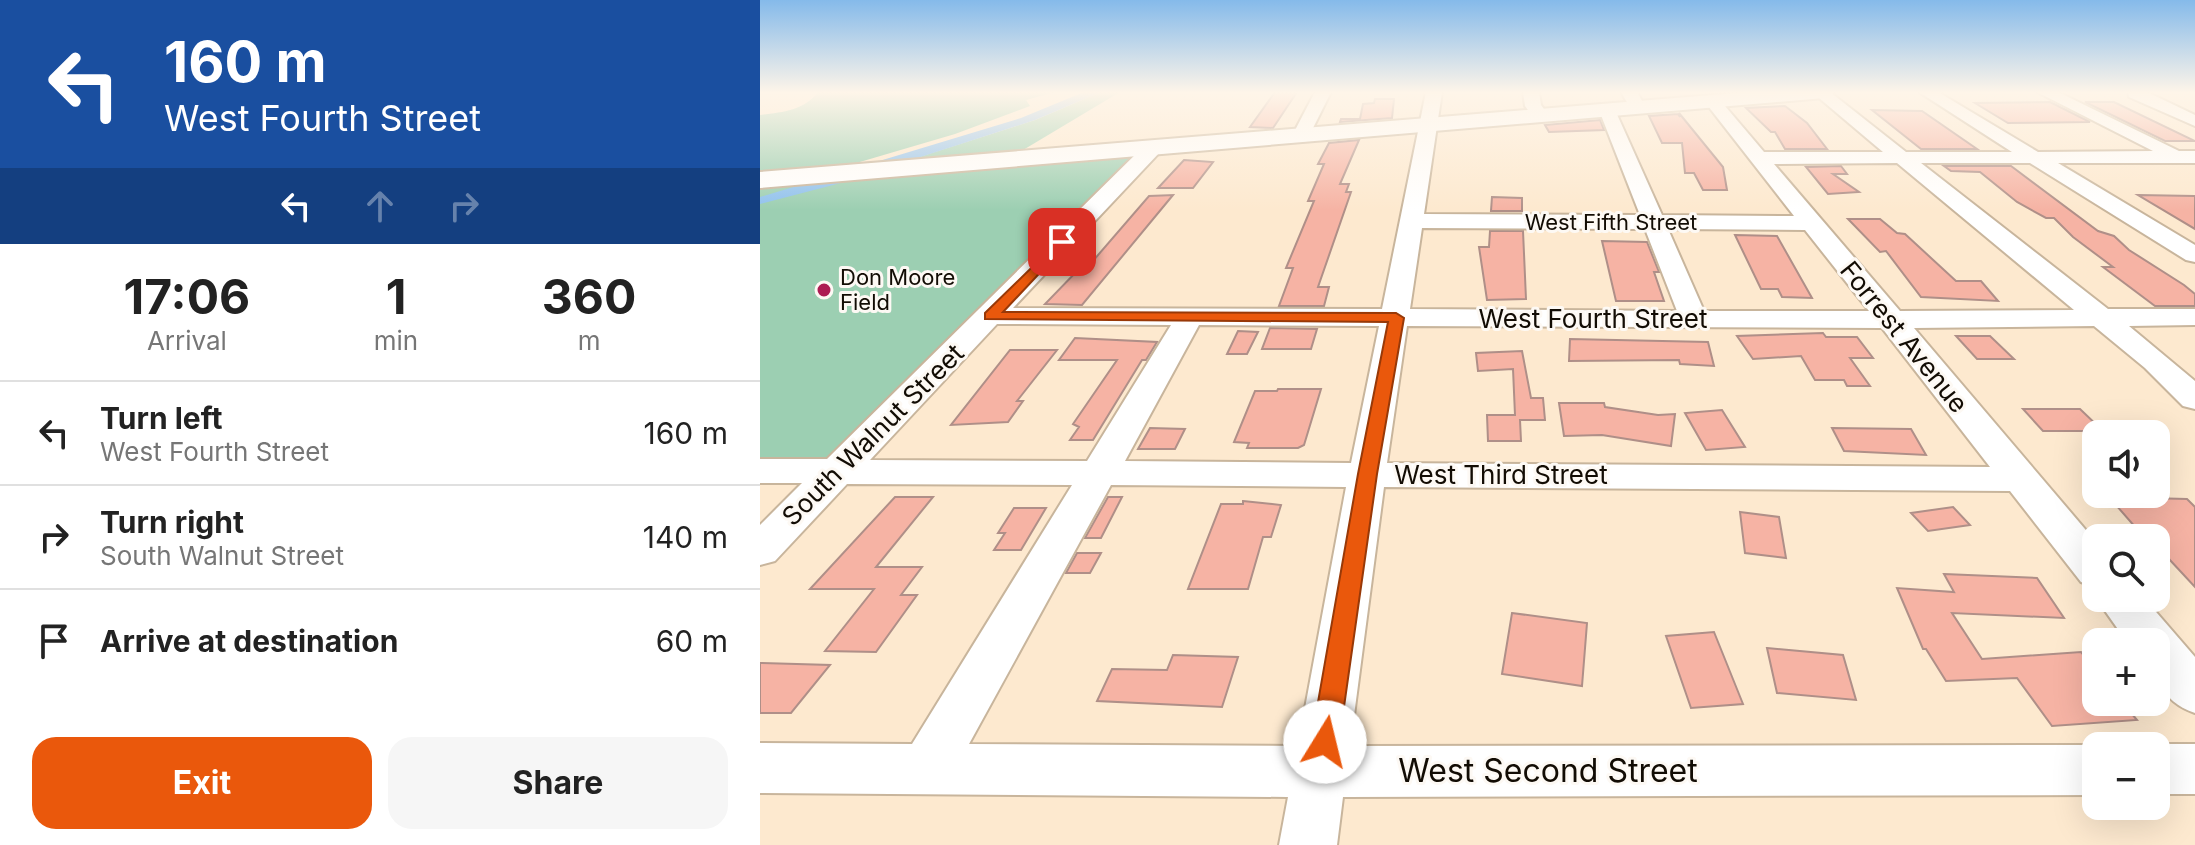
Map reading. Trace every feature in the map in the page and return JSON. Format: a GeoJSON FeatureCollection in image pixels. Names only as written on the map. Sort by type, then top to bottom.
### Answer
{"type":"FeatureCollection","features":[{"type":"Feature","properties":{"kind":"main road"},"geometry":{"type":"LineString","coordinates":[[760,180],[1301,136],[1323,131]]}},
{"type":"Feature","properties":{"kind":"street"},"geometry":{"type":"LineString","coordinates":[[1301,136],[1303,131]]}},
{"type":"Feature","properties":{"kind":"street"},"geometry":{"type":"LineString","coordinates":[[1308,845],[1367,474],[1427,131]]}},
{"type":"Feature","properties":{"kind":"street"},"geometry":{"type":"LineString","coordinates":[[1616,131],[1694,319]]}},
{"type":"Feature","properties":{"kind":"street","name":"Forrest Avenue"},"geometry":{"type":"LineString","coordinates":[[1737,131],[2082,554]]}},
{"type":"Feature","properties":{"kind":"street"},"geometry":{"type":"LineString","coordinates":[[1869,131],[2156,362],[2195,399]]}},
{"type":"Feature","properties":{"kind":"street"},"geometry":{"type":"LineString","coordinates":[[1992,131],[2195,255]]}},
{"type":"Feature","properties":{"kind":"street"},"geometry":{"type":"LineString","coordinates":[[2130,131],[2189,159]]}},
{"type":"Feature","properties":{"kind":"street","name":"South Walnut Street"},"geometry":{"type":"LineString","coordinates":[[760,550],[1153,148]]}},
{"type":"Feature","properties":{"kind":"street"},"geometry":{"type":"LineString","coordinates":[[1758,158],[2189,159]]}},
{"type":"Feature","properties":{"kind":"street","name":"West Fifth Street"},"geometry":{"type":"LineString","coordinates":[[1410,221],[1811,223]]}},
{"type":"Feature","properties":{"kind":"street","name":"West Fourth Street"},"geometry":{"type":"LineString","coordinates":[[990,316],[1890,320],[2195,317]]}},
{"type":"Feature","properties":{"kind":"street"},"geometry":{"type":"LineString","coordinates":[[926,770],[1190,317]]}},
{"type":"Feature","properties":{"kind":"street","name":"West Third Street"},"geometry":{"type":"LineString","coordinates":[[760,471],[2021,479]]}},
{"type":"Feature","properties":{"kind":"street"},"geometry":{"type":"LineString","coordinates":[[2130,612],[2143,628]]}},
{"type":"Feature","properties":{"kind":"street"},"geometry":{"type":"LineString","coordinates":[[2170,661],[2195,692]]}},
{"type":"Feature","properties":{"kind":"street","name":"West Second Street"},"geometry":{"type":"LineString","coordinates":[[760,768],[1320,772],[2082,770]]}},
{"type":"Feature","properties":{"kind":"street"},"geometry":{"type":"LineString","coordinates":[[2170,769],[2195,769]]}},
{"type":"Feature","properties":{"kind":"green space"},"geometry":{"type":"Polygon","coordinates":[[[760,131],[962,131],[836,169],[760,175],[760,131]]]}},
{"type":"Feature","properties":{"kind":"green space"},"geometry":{"type":"Polygon","coordinates":[[[999,131],[1054,131],[1013,156],[894,165],[999,131]]]}},
{"type":"Feature","properties":{"kind":"green space"},"geometry":{"type":"Polygon","coordinates":[[[1138,155],[815,483],[760,483],[760,185],[1138,155]]]}},
{"type":"Feature","properties":{"kind":"water"},"geometry":{"type":"Polygon","coordinates":[[[977,131],[1000,131],[837,184],[760,204],[760,197],[977,131]]]}},
{"type":"Feature","properties":{"kind":"building"},"geometry":{"type":"Polygon","coordinates":[[[1656,131],[1694,131],[1723,167],[1727,190],[1703,190],[1694,173],[1685,173],[1682,143],[1662,143],[1656,131]]]}},
{"type":"Feature","properties":{"kind":"building"},"geometry":{"type":"Polygon","coordinates":[[[1813,131],[1827,149],[1785,149],[1775,132],[1771,132],[1813,131]]]}},
{"type":"Feature","properties":{"kind":"building"},"geometry":{"type":"Polygon","coordinates":[[[1899,131],[1952,131],[1977,149],[1921,149],[1899,131]]]}},
{"type":"Feature","properties":{"kind":"building"},"geometry":{"type":"Polygon","coordinates":[[[2145,131],[2175,131],[2195,141],[2165,141],[2145,131]]]}},
{"type":"Feature","properties":{"kind":"building"},"geometry":{"type":"Polygon","coordinates":[[[1359,140],[1340,184],[1349,184],[1346,192],[1351,192],[1318,287],[1329,287],[1324,306],[1279,306],[1293,268],[1286,268],[1314,201],[1308,201],[1324,164],[1318,164],[1329,143],[1359,140]]]}},
{"type":"Feature","properties":{"kind":"building"},"geometry":{"type":"Polygon","coordinates":[[[1184,160],[1213,162],[1193,188],[1158,188],[1184,160]]]}},
{"type":"Feature","properties":{"kind":"building"},"geometry":{"type":"Polygon","coordinates":[[[1841,166],[1847,174],[1833,174],[1859,192],[1828,194],[1806,167],[1841,166]]]}},
{"type":"Feature","properties":{"kind":"building"},"geometry":{"type":"Polygon","coordinates":[[[1944,166],[2011,166],[2098,231],[2114,236],[2129,250],[2184,285],[2195,294],[2195,306],[2155,306],[2103,267],[2113,267],[2073,237],[2054,218],[2046,218],[2017,202],[1980,172],[1951,171],[1944,166]]]}},
{"type":"Feature","properties":{"kind":"building"},"geometry":{"type":"Polygon","coordinates":[[[1173,195],[1082,305],[1045,304],[1079,269],[1086,269],[1149,196],[1173,195]]]}},
{"type":"Feature","properties":{"kind":"building"},"geometry":{"type":"Polygon","coordinates":[[[2138,195],[2195,196],[2195,229],[2138,195]]]}},
{"type":"Feature","properties":{"kind":"building"},"geometry":{"type":"Polygon","coordinates":[[[1492,197],[1522,198],[1522,211],[1491,211],[1492,197]]]}},
{"type":"Feature","properties":{"kind":"building"},"geometry":{"type":"Polygon","coordinates":[[[1848,219],[1880,219],[1897,233],[1905,234],[1956,281],[1981,281],[1998,301],[1921,297],[1886,251],[1880,252],[1848,219]]]}},
{"type":"Feature","properties":{"kind":"building"},"geometry":{"type":"Polygon","coordinates":[[[1490,231],[1523,231],[1526,299],[1487,300],[1479,247],[1489,247],[1490,231]]]}},
{"type":"Feature","properties":{"kind":"building"},"geometry":{"type":"Polygon","coordinates":[[[1735,235],[1777,236],[1812,298],[1782,297],[1778,289],[1761,289],[1735,235]]]}},
{"type":"Feature","properties":{"kind":"building"},"geometry":{"type":"Polygon","coordinates":[[[1602,241],[1647,242],[1659,272],[1654,272],[1664,301],[1616,301],[1602,241]]]}},
{"type":"Feature","properties":{"kind":"building"},"geometry":{"type":"Polygon","coordinates":[[[1270,328],[1317,329],[1311,349],[1262,349],[1270,328]]]}},
{"type":"Feature","properties":{"kind":"building"},"geometry":{"type":"Polygon","coordinates":[[[1238,331],[1258,332],[1247,354],[1227,354],[1238,331]]]}},
{"type":"Feature","properties":{"kind":"building"},"geometry":{"type":"Polygon","coordinates":[[[1823,333],[1826,337],[1857,337],[1873,358],[1850,358],[1870,386],[1847,386],[1844,380],[1815,380],[1801,356],[1753,359],[1737,336],[1823,333]]]}},
{"type":"Feature","properties":{"kind":"building"},"geometry":{"type":"Polygon","coordinates":[[[1956,336],[1990,336],[2014,359],[1977,359],[1956,336]]]}},
{"type":"Feature","properties":{"kind":"building"},"geometry":{"type":"Polygon","coordinates":[[[1075,338],[1157,342],[1146,360],[1142,360],[1093,440],[1070,440],[1079,427],[1073,424],[1117,360],[1059,360],[1075,338]]]}},
{"type":"Feature","properties":{"kind":"building"},"geometry":{"type":"Polygon","coordinates":[[[1570,339],[1708,342],[1714,366],[1680,364],[1679,360],[1569,361],[1570,339]]]}},
{"type":"Feature","properties":{"kind":"building"},"geometry":{"type":"Polygon","coordinates":[[[1010,350],[1057,350],[1017,401],[1023,401],[1008,422],[951,425],[1010,350]]]}},
{"type":"Feature","properties":{"kind":"building"},"geometry":{"type":"Polygon","coordinates":[[[1522,351],[1531,398],[1543,398],[1545,420],[1520,420],[1521,441],[1488,441],[1487,415],[1515,415],[1513,369],[1478,371],[1476,353],[1522,351]]]}},
{"type":"Feature","properties":{"kind":"building"},"geometry":{"type":"Polygon","coordinates":[[[1321,389],[1304,445],[1298,448],[1247,448],[1249,443],[1234,442],[1255,391],[1321,389]]]}},
{"type":"Feature","properties":{"kind":"building"},"geometry":{"type":"Polygon","coordinates":[[[1559,403],[1604,403],[1605,407],[1658,415],[1675,414],[1671,446],[1602,435],[1564,436],[1559,403]]]}},
{"type":"Feature","properties":{"kind":"building"},"geometry":{"type":"Polygon","coordinates":[[[2023,409],[2080,409],[2092,420],[2082,420],[2082,431],[2043,431],[2023,409]]]}},
{"type":"Feature","properties":{"kind":"building"},"geometry":{"type":"Polygon","coordinates":[[[1722,410],[1745,447],[1706,450],[1685,413],[1722,410]]]}},
{"type":"Feature","properties":{"kind":"building"},"geometry":{"type":"Polygon","coordinates":[[[1150,428],[1185,429],[1175,449],[1138,449],[1150,428]]]}},
{"type":"Feature","properties":{"kind":"building"},"geometry":{"type":"Polygon","coordinates":[[[1832,428],[1911,429],[1926,455],[1844,451],[1832,428]]]}},
{"type":"Feature","properties":{"kind":"building"},"geometry":{"type":"Polygon","coordinates":[[[895,497],[933,497],[876,567],[922,567],[901,595],[917,595],[876,652],[825,651],[874,589],[810,589],[895,497]]]}},
{"type":"Feature","properties":{"kind":"building"},"geometry":{"type":"Polygon","coordinates":[[[1108,497],[1122,497],[1101,538],[1085,538],[1108,497]]]}},
{"type":"Feature","properties":{"kind":"building"},"geometry":{"type":"Polygon","coordinates":[[[2170,499],[2187,499],[2195,507],[2195,587],[2170,560],[2170,524],[2133,524],[2119,508],[2170,508],[2170,499]]]}},
{"type":"Feature","properties":{"kind":"building"},"geometry":{"type":"Polygon","coordinates":[[[1243,501],[1281,505],[1271,537],[1263,537],[1248,589],[1188,589],[1221,504],[1243,504],[1243,501]]]}},
{"type":"Feature","properties":{"kind":"building"},"geometry":{"type":"Polygon","coordinates":[[[1953,507],[1970,525],[1928,531],[1911,513],[1953,507]]]}},
{"type":"Feature","properties":{"kind":"building"},"geometry":{"type":"Polygon","coordinates":[[[1014,508],[1046,508],[1021,550],[994,550],[1005,533],[998,533],[1014,508]]]}},
{"type":"Feature","properties":{"kind":"building"},"geometry":{"type":"Polygon","coordinates":[[[1740,512],[1779,517],[1786,558],[1745,553],[1740,512]]]}},
{"type":"Feature","properties":{"kind":"building"},"geometry":{"type":"Polygon","coordinates":[[[1077,553],[1101,553],[1090,573],[1066,573],[1077,553]]]}},
{"type":"Feature","properties":{"kind":"building"},"geometry":{"type":"Polygon","coordinates":[[[1944,574],[2037,578],[2064,618],[1952,613],[1982,659],[2081,652],[2082,716],[2134,716],[2137,720],[2052,726],[2017,678],[1946,681],[1926,649],[1923,649],[1897,588],[1954,592],[1944,574]]]}},
{"type":"Feature","properties":{"kind":"building"},"geometry":{"type":"Polygon","coordinates":[[[1512,613],[1587,623],[1582,686],[1502,674],[1512,613]]]}},
{"type":"Feature","properties":{"kind":"building"},"geometry":{"type":"Polygon","coordinates":[[[1714,632],[1743,704],[1691,708],[1666,636],[1714,632]]]}},
{"type":"Feature","properties":{"kind":"building"},"geometry":{"type":"Polygon","coordinates":[[[1767,648],[1843,655],[1856,700],[1777,693],[1767,648]]]}},
{"type":"Feature","properties":{"kind":"building"},"geometry":{"type":"Polygon","coordinates":[[[1173,655],[1238,657],[1222,707],[1097,701],[1112,669],[1167,670],[1173,655]]]}},
{"type":"Feature","properties":{"kind":"building"},"geometry":{"type":"Polygon","coordinates":[[[760,663],[830,665],[791,713],[760,713],[760,663]]]}},
{"type":"Feature","properties":{"kind":"place","name":"Don Moore Field"},"geometry":{"type":"Point","coordinates":[824,290]}},
{"type":"Feature","properties":{"kind":"route"},"geometry":{"type":"LineString","coordinates":[[1062,242],[990,316],[1396,318],[1367,474],[1325,742]]}}]}
